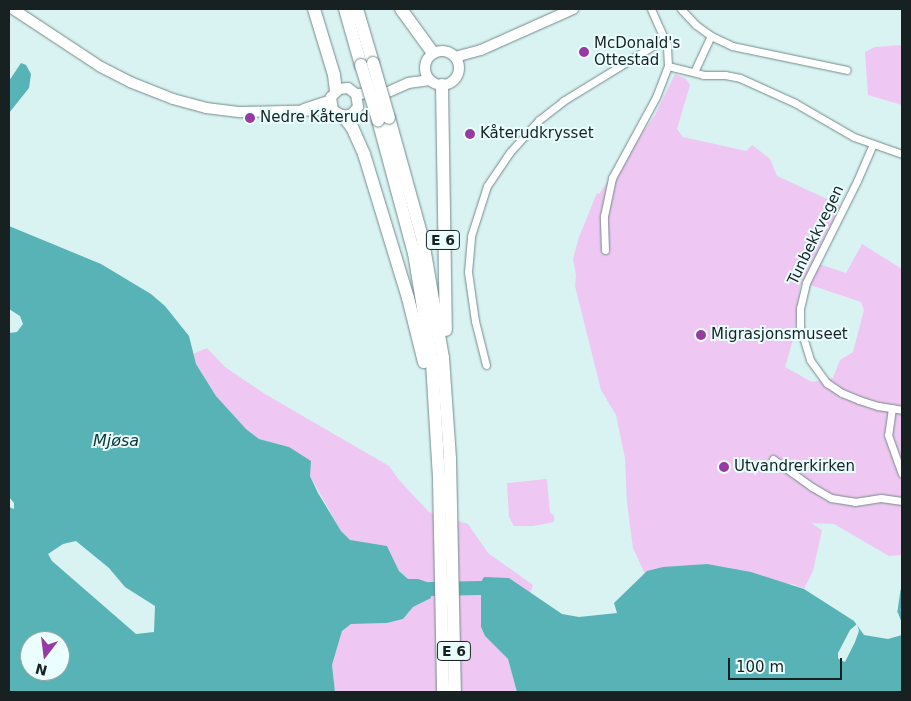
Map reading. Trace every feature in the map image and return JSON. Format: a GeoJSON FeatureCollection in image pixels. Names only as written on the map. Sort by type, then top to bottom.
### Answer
{"type":"FeatureCollection","features":[{"type":"Feature","properties":{"kind":"highway","name":"E 6"},"geometry":{"type":"LineString","coordinates":[[314,9],[334,75],[336,104],[354,132],[364,154],[414,319],[440,397]]}},
{"type":"Feature","properties":{"kind":"highway","name":"E 6"},"geometry":{"type":"LineString","coordinates":[[345,9],[367,64]]}},
{"type":"Feature","properties":{"kind":"highway","name":"E 6"},"geometry":{"type":"LineString","coordinates":[[356,9],[367,64],[428,268],[439,331],[447,566],[443,692]]}},
{"type":"Feature","properties":{"kind":"highway"},"geometry":{"type":"LineString","coordinates":[[401,9],[433,53]]}},
{"type":"Feature","properties":{"kind":"highway","name":"E 6"},"geometry":{"type":"LineString","coordinates":[[440,397],[442,85]]}},
{"type":"Feature","properties":{"kind":"highway","name":"E 6"},"geometry":{"type":"LineString","coordinates":[[447,609],[455,692]]}},
{"type":"Feature","properties":{"kind":"main road"},"geometry":{"type":"LineString","coordinates":[[13,9],[101,67],[130,82],[173,99],[222,110],[265,113],[298,111],[336,104],[352,114],[358,106],[408,83],[430,80],[442,85],[454,80],[457,61]]}},
{"type":"Feature","properties":{"kind":"main road"},"geometry":{"type":"LineString","coordinates":[[457,61],[573,9]]}},
{"type":"Feature","properties":{"kind":"main road"},"geometry":{"type":"LineString","coordinates":[[408,83],[425,68],[429,57],[433,53],[447,51],[457,61]]}},
{"type":"Feature","properties":{"kind":"main road"},"geometry":{"type":"LineString","coordinates":[[425,68],[430,80]]}},
{"type":"Feature","properties":{"kind":"main road"},"geometry":{"type":"LineString","coordinates":[[336,104],[348,88],[356,94],[383,93]]}},
{"type":"Feature","properties":{"kind":"main road"},"geometry":{"type":"LineString","coordinates":[[356,94],[358,106]]}},
{"type":"Feature","properties":{"kind":"street"},"geometry":{"type":"LineString","coordinates":[[605,250],[605,210],[612,178],[656,97],[668,66],[667,45],[651,9]]}},
{"type":"Feature","properties":{"kind":"street"},"geometry":{"type":"LineString","coordinates":[[681,9],[696,25],[711,36],[732,46],[847,70]]}},
{"type":"Feature","properties":{"kind":"street"},"geometry":{"type":"LineString","coordinates":[[694,72],[711,36]]}},
{"type":"Feature","properties":{"kind":"street"},"geometry":{"type":"LineString","coordinates":[[486,365],[475,320],[468,272],[470,236],[486,186],[504,160],[539,120],[563,101],[605,77],[664,39]]}},
{"type":"Feature","properties":{"kind":"street"},"geometry":{"type":"LineString","coordinates":[[668,66],[694,72],[740,78],[854,137],[902,154]]}},
{"type":"Feature","properties":{"kind":"street","name":"Tunbekkvegen"},"geometry":{"type":"LineString","coordinates":[[873,144],[857,181],[806,284],[799,319],[810,360],[827,383],[842,393],[859,400],[902,410]]}},
{"type":"Feature","properties":{"kind":"street"},"geometry":{"type":"LineString","coordinates":[[892,408],[888,435],[902,474]]}},
{"type":"Feature","properties":{"kind":"street"},"geometry":{"type":"LineString","coordinates":[[773,459],[831,498],[855,502],[881,498],[902,501]]}},
{"type":"Feature","properties":{"kind":"shaded area"},"geometry":{"type":"Polygon","coordinates":[[[902,45],[902,105],[868,95],[865,52],[875,47],[902,45]]]}},
{"type":"Feature","properties":{"kind":"shaded area"},"geometry":{"type":"Polygon","coordinates":[[[675,74],[686,79],[690,85],[677,129],[683,137],[746,151],[752,145],[770,159],[777,176],[838,204],[840,208],[800,287],[795,333],[785,367],[812,382],[833,378],[840,360],[853,352],[864,310],[861,302],[810,285],[819,264],[846,273],[862,244],[902,269],[902,555],[889,556],[834,524],[811,523],[822,530],[813,571],[804,589],[793,584],[645,574],[633,548],[627,503],[625,458],[616,415],[601,390],[575,286],[576,275],[573,259],[579,237],[597,193],[599,194],[655,115],[675,74]]]}},
{"type":"Feature","properties":{"kind":"shaded area"},"geometry":{"type":"Polygon","coordinates":[[[207,348],[225,367],[265,394],[389,466],[399,480],[429,512],[468,524],[488,553],[533,585],[530,594],[509,578],[481,582],[481,627],[485,636],[508,659],[517,692],[335,692],[332,665],[342,631],[351,624],[387,623],[403,619],[413,607],[427,600],[418,579],[408,579],[399,571],[387,546],[350,541],[341,531],[310,476],[289,447],[259,439],[246,429],[216,396],[196,364],[193,354],[207,348]]]}},
{"type":"Feature","properties":{"kind":"shaded area"},"geometry":{"type":"Polygon","coordinates":[[[547,479],[550,512],[554,516],[554,522],[533,526],[514,526],[509,517],[507,483],[547,479]]]}},
{"type":"Feature","properties":{"kind":"water"},"geometry":{"type":"Polygon","coordinates":[[[21,63],[26,65],[31,74],[29,88],[9,113],[9,81],[21,63]]]}},
{"type":"Feature","properties":{"kind":"water","name":"Mjøsa"},"geometry":{"type":"Polygon","coordinates":[[[9,226],[101,264],[151,294],[165,306],[189,336],[196,364],[216,396],[246,429],[259,439],[289,447],[311,461],[310,476],[341,531],[350,540],[387,546],[399,571],[408,579],[418,579],[430,583],[431,598],[413,607],[403,619],[387,623],[351,624],[342,631],[332,665],[335,692],[9,692],[9,507],[14,509],[14,503],[9,497],[9,333],[17,332],[23,324],[20,316],[9,309],[9,226]],[[76,541],[63,544],[48,554],[52,561],[136,634],[154,632],[155,606],[125,587],[109,568],[76,541]]]}},
{"type":"Feature","properties":{"kind":"water"},"geometry":{"type":"Polygon","coordinates":[[[707,564],[751,572],[804,589],[854,621],[864,635],[888,639],[902,635],[902,692],[517,692],[508,659],[485,636],[481,627],[481,582],[484,577],[509,578],[562,614],[579,617],[617,613],[614,603],[647,571],[663,567],[707,564]]]}},
{"type":"Feature","properties":{"kind":"pier"},"geometry":{"type":"Polygon","coordinates":[[[857,624],[859,631],[845,662],[838,658],[838,653],[850,630],[857,624]]]}},
{"type":"Feature","properties":{"kind":"waterway"},"geometry":{"type":"LineString","coordinates":[[430,589],[481,588]]}},
{"type":"Feature","properties":{"kind":"waterway"},"geometry":{"type":"LineString","coordinates":[[902,590],[899,611],[902,619]]}},
{"type":"Feature","properties":{"kind":"place","name":"McDonald's Ottestad"},"geometry":{"type":"Point","coordinates":[584,52]}},
{"type":"Feature","properties":{"kind":"place","name":"Nedre Kåterud"},"geometry":{"type":"Point","coordinates":[250,118]}},
{"type":"Feature","properties":{"kind":"place","name":"Kåterudkrysset"},"geometry":{"type":"Point","coordinates":[470,134]}},
{"type":"Feature","properties":{"kind":"place","name":"Migrasjonsmuseet"},"geometry":{"type":"Point","coordinates":[701,335]}},
{"type":"Feature","properties":{"kind":"place","name":"Utvandrerkirken"},"geometry":{"type":"Point","coordinates":[724,467]}}]}
